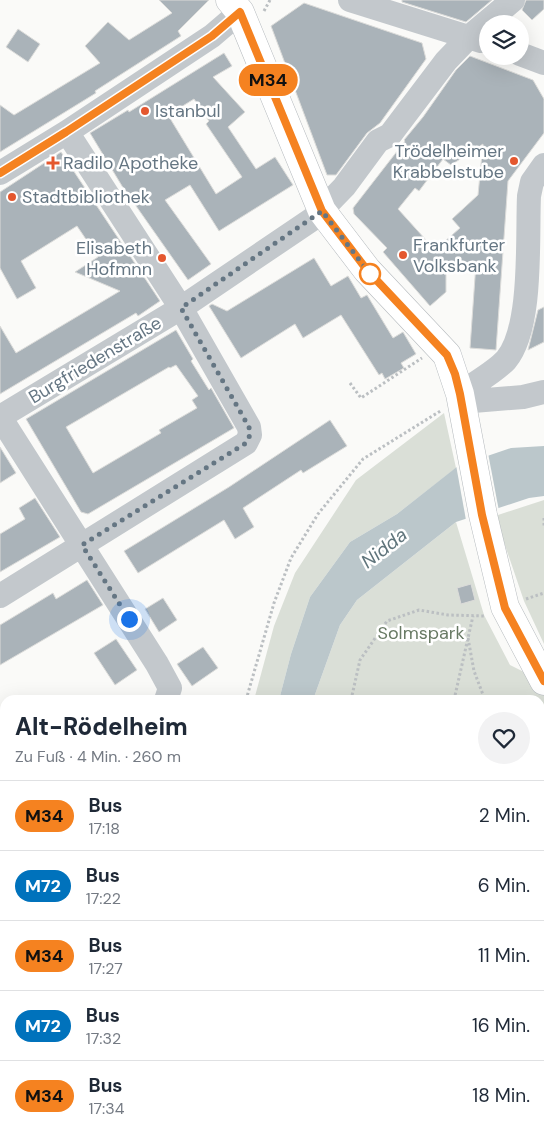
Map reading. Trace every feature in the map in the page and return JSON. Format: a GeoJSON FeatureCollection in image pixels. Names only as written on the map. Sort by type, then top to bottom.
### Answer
{"type":"FeatureCollection","features":[{"type":"Feature","properties":{"kind":"main road"},"geometry":{"type":"LineString","coordinates":[[240,4],[322,211],[367,270],[447,355],[455,374],[482,515],[505,608],[544,681]]}},
{"type":"Feature","properties":{"kind":"street"},"geometry":{"type":"LineString","coordinates":[[350,0],[478,40]]}},
{"type":"Feature","properties":{"kind":"street","name":"Burgfriedenstraße"},"geometry":{"type":"LineString","coordinates":[[0,417],[181,308],[322,211],[344,187],[378,142],[390,135],[446,61],[478,40],[514,0]]}},
{"type":"Feature","properties":{"kind":"street"},"geometry":{"type":"LineString","coordinates":[[0,173],[212,36],[240,4]]}},
{"type":"Feature","properties":{"kind":"street"},"geometry":{"type":"LineString","coordinates":[[529,57],[544,63]]}},
{"type":"Feature","properties":{"kind":"street"},"geometry":{"type":"LineString","coordinates":[[0,596],[246,443],[250,435],[249,427],[181,308],[66,132]]}},
{"type":"Feature","properties":{"kind":"street"},"geometry":{"type":"LineString","coordinates":[[462,408],[505,361],[518,340],[534,294],[529,196],[532,182],[544,165]]}},
{"type":"Feature","properties":{"kind":"street"},"geometry":{"type":"LineString","coordinates":[[462,408],[544,392]]}},
{"type":"Feature","properties":{"kind":"street"},"geometry":{"type":"LineString","coordinates":[[0,417],[170,688],[168,695]]}},
{"type":"Feature","properties":{"kind":"path"},"geometry":{"type":"LineString","coordinates":[[350,383],[361,398],[439,347]]}},
{"type":"Feature","properties":{"kind":"path"},"geometry":{"type":"LineString","coordinates":[[248,695],[278,594],[292,558],[318,514],[363,459],[450,405],[462,408]]}},
{"type":"Feature","properties":{"kind":"path"},"geometry":{"type":"LineString","coordinates":[[544,518],[544,528]]}},
{"type":"Feature","properties":{"kind":"path"},"geometry":{"type":"LineString","coordinates":[[352,695],[360,660],[387,622],[419,610],[488,616],[505,608]]}},
{"type":"Feature","properties":{"kind":"path"},"geometry":{"type":"LineString","coordinates":[[455,695],[473,616]]}},
{"type":"Feature","properties":{"kind":"path"},"geometry":{"type":"LineString","coordinates":[[468,634],[474,671],[483,695]]}},
{"type":"Feature","properties":{"kind":"green space"},"geometry":{"type":"Polygon","coordinates":[[[444,413],[456,468],[397,514],[350,542],[310,597],[291,654],[280,695],[255,695],[274,626],[295,573],[356,480],[444,413]]]}},
{"type":"Feature","properties":{"kind":"green space"},"geometry":{"type":"Polygon","coordinates":[[[544,500],[544,644],[524,601],[495,516],[544,500]]]}},
{"type":"Feature","properties":{"kind":"green space","name":"Solmspark"},"geometry":{"type":"Polygon","coordinates":[[[456,522],[484,615],[510,665],[544,682],[544,695],[315,695],[340,625],[357,600],[456,522]]]}},
{"type":"Feature","properties":{"kind":"water","name":"Nidda"},"geometry":{"type":"Polygon","coordinates":[[[544,446],[544,496],[529,498],[456,522],[357,600],[340,625],[315,695],[280,695],[291,654],[310,597],[350,542],[397,514],[458,466],[511,448],[544,446]]]}},
{"type":"Feature","properties":{"kind":"pier"},"geometry":{"type":"Polygon","coordinates":[[[488,453],[499,511],[466,520],[456,465],[488,453]]]}},
{"type":"Feature","properties":{"kind":"building"},"geometry":{"type":"Polygon","coordinates":[[[159,0],[209,0],[178,31],[181,36],[95,91],[96,93],[0,152],[0,105],[14,115],[100,63],[85,46],[108,22],[129,40],[172,13],[159,0]]]}},
{"type":"Feature","properties":{"kind":"building"},"geometry":{"type":"Polygon","coordinates":[[[402,0],[492,0],[466,22],[402,2],[402,0]]]}},
{"type":"Feature","properties":{"kind":"building"},"geometry":{"type":"Polygon","coordinates":[[[526,0],[544,0],[544,9],[532,20],[522,10],[526,0]]]}},
{"type":"Feature","properties":{"kind":"building"},"geometry":{"type":"Polygon","coordinates":[[[304,3],[422,43],[426,59],[380,123],[367,133],[336,175],[327,175],[271,26],[304,3]]]}},
{"type":"Feature","properties":{"kind":"building"},"geometry":{"type":"Polygon","coordinates":[[[18,29],[40,44],[28,62],[6,47],[18,29]]]}},
{"type":"Feature","properties":{"kind":"building"},"geometry":{"type":"Polygon","coordinates":[[[224,53],[232,66],[213,77],[245,112],[228,127],[256,169],[275,157],[293,185],[219,231],[190,185],[165,200],[211,264],[188,280],[122,186],[90,133],[128,110],[129,112],[224,53]],[[194,99],[168,115],[216,194],[242,177],[206,124],[209,121],[194,99]]]}},
{"type":"Feature","properties":{"kind":"building"},"geometry":{"type":"Polygon","coordinates":[[[470,56],[479,59],[479,65],[494,65],[533,80],[544,99],[544,133],[508,181],[496,350],[470,348],[476,263],[446,263],[446,292],[430,306],[383,252],[387,248],[354,214],[353,208],[423,117],[456,70],[470,56]],[[483,144],[451,165],[443,159],[419,191],[415,188],[398,209],[435,250],[460,228],[452,219],[478,195],[483,144]]]}},
{"type":"Feature","properties":{"kind":"building"},"geometry":{"type":"Polygon","coordinates":[[[61,152],[160,301],[138,316],[136,313],[0,394],[0,326],[16,353],[120,291],[75,272],[98,257],[77,226],[21,261],[36,288],[17,299],[0,268],[0,192],[61,152]]]}},
{"type":"Feature","properties":{"kind":"building"},"geometry":{"type":"Polygon","coordinates":[[[314,258],[331,286],[348,276],[361,298],[367,295],[393,338],[403,332],[416,354],[401,363],[404,368],[385,379],[382,373],[379,375],[341,315],[303,338],[295,324],[241,358],[209,306],[212,304],[227,311],[314,258]]]}},
{"type":"Feature","properties":{"kind":"building"},"geometry":{"type":"Polygon","coordinates":[[[544,307],[544,342],[528,350],[538,310],[544,307]]]}},
{"type":"Feature","properties":{"kind":"building"},"geometry":{"type":"Polygon","coordinates":[[[176,330],[193,359],[191,361],[209,390],[211,388],[234,428],[88,514],[81,512],[26,419],[176,330]],[[176,365],[169,367],[66,427],[93,473],[161,433],[159,430],[197,408],[192,400],[198,396],[176,365]]]}},
{"type":"Feature","properties":{"kind":"building"},"geometry":{"type":"Polygon","coordinates":[[[330,420],[347,446],[303,473],[301,470],[243,508],[254,527],[235,539],[224,520],[138,573],[124,551],[229,487],[330,420]]]}},
{"type":"Feature","properties":{"kind":"building"},"geometry":{"type":"Polygon","coordinates":[[[0,447],[16,473],[0,483],[0,447]]]}},
{"type":"Feature","properties":{"kind":"building"},"geometry":{"type":"Polygon","coordinates":[[[35,498],[60,537],[0,572],[0,534],[25,519],[19,508],[35,498]]]}},
{"type":"Feature","properties":{"kind":"building"},"geometry":{"type":"Polygon","coordinates":[[[87,580],[103,605],[0,665],[0,625],[53,593],[56,599],[87,580]]]}},
{"type":"Feature","properties":{"kind":"building"},"geometry":{"type":"Polygon","coordinates":[[[471,584],[475,600],[461,604],[457,588],[471,584]]]}},
{"type":"Feature","properties":{"kind":"building"},"geometry":{"type":"Polygon","coordinates":[[[163,598],[177,620],[159,632],[145,609],[163,598]]]}},
{"type":"Feature","properties":{"kind":"building"},"geometry":{"type":"Polygon","coordinates":[[[116,639],[137,670],[115,685],[94,653],[116,639]]]}},
{"type":"Feature","properties":{"kind":"building"},"geometry":{"type":"Polygon","coordinates":[[[203,647],[218,668],[192,686],[177,664],[203,647]]]}},
{"type":"Feature","properties":{"kind":"bus line","name":"M34"},"geometry":{"type":"LineString","coordinates":[[0,173],[212,36],[240,12],[322,211],[367,270],[447,355],[455,374],[460,394],[482,515],[505,608],[544,681]]}},
{"type":"Feature","properties":{"kind":"place","name":"Istanbul"},"geometry":{"type":"Point","coordinates":[145,111]}},
{"type":"Feature","properties":{"kind":"place","name":"Trödelheimer Krabbelstube"},"geometry":{"type":"Point","coordinates":[514,161]}},
{"type":"Feature","properties":{"kind":"place","name":"Radilo Apotheke"},"geometry":{"type":"Point","coordinates":[53,163]}},
{"type":"Feature","properties":{"kind":"place","name":"Stadtbibliothek"},"geometry":{"type":"Point","coordinates":[12,197]}},
{"type":"Feature","properties":{"kind":"place","name":"Frankfurter Volksbank"},"geometry":{"type":"Point","coordinates":[403,255]}},
{"type":"Feature","properties":{"kind":"place","name":"Elisabeth Hofmnn"},"geometry":{"type":"Point","coordinates":[162,258]}},
{"type":"Feature","properties":{"kind":"route"},"geometry":{"type":"LineString","coordinates":[[129,619],[82,545],[246,443],[250,435],[249,427],[181,308],[322,211],[370,274]]}}]}
